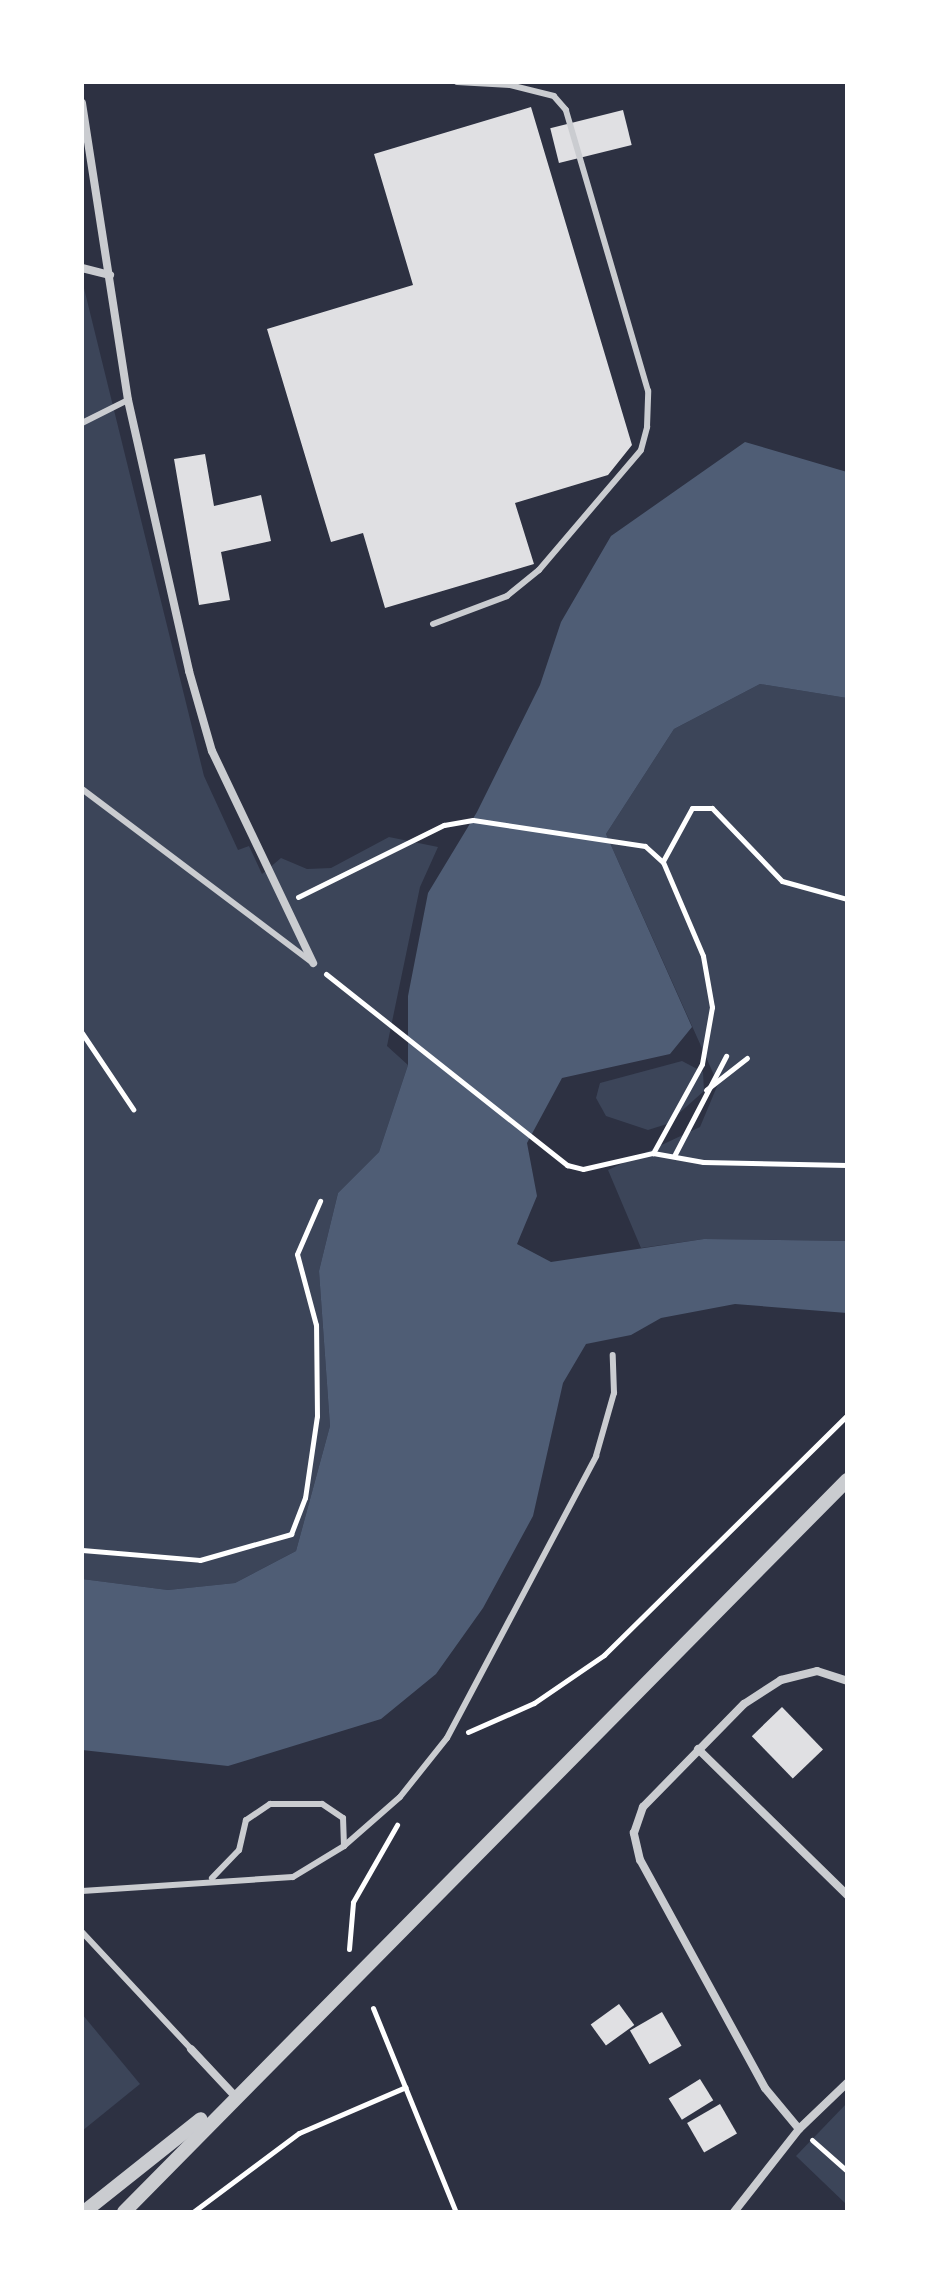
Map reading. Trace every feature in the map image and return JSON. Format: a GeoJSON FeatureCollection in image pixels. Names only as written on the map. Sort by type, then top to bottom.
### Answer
{"type":"FeatureCollection","features":[{"type":"Feature","properties":{"kind":"street"},"geometry":{"type":"LineString","coordinates":[[82,103],[128,400],[212,751],[313,963]]}},
{"type":"Feature","properties":{"kind":"street"},"geometry":{"type":"LineString","coordinates":[[82,268],[110,275]]}},
{"type":"Feature","properties":{"kind":"street"},"geometry":{"type":"LineString","coordinates":[[124,2212],[233,2094],[847,1480]]}},
{"type":"Feature","properties":{"kind":"street"},"geometry":{"type":"LineString","coordinates":[[799,2129],[765,2088],[640,1860],[634,1833],[643,1807],[698,1749],[781,1680],[817,1671],[847,1681]]}},
{"type":"Feature","properties":{"kind":"street"},"geometry":{"type":"LineString","coordinates":[[698,1749],[847,1895]]}},
{"type":"Feature","properties":{"kind":"street"},"geometry":{"type":"LineString","coordinates":[[191,2049],[233,2094]]}},
{"type":"Feature","properties":{"kind":"street"},"geometry":{"type":"LineString","coordinates":[[734,2212],[799,2129],[847,2083]]}},
{"type":"Feature","properties":{"kind":"street"},"geometry":{"type":"LineString","coordinates":[[84,2212],[233,2094]]}},
{"type":"Feature","properties":{"kind":"lane"},"geometry":{"type":"LineString","coordinates":[[433,624],[507,596],[539,570],[641,450],[647,427],[648,391],[566,110],[554,96],[510,85],[457,82]]}},
{"type":"Feature","properties":{"kind":"lane"},"geometry":{"type":"LineString","coordinates":[[82,423],[128,400]]}},
{"type":"Feature","properties":{"kind":"lane"},"geometry":{"type":"LineString","coordinates":[[82,789],[313,963]]}},
{"type":"Feature","properties":{"kind":"lane"},"geometry":{"type":"LineString","coordinates":[[82,1891],[212,1878],[293,1877],[344,1846],[400,1797],[447,1738],[596,1456],[614,1393],[613,1355]]}},
{"type":"Feature","properties":{"kind":"lane"},"geometry":{"type":"LineString","coordinates":[[212,1878],[239,1850],[246,1820],[270,1804],[322,1804],[343,1818],[344,1846]]}},
{"type":"Feature","properties":{"kind":"lane"},"geometry":{"type":"LineString","coordinates":[[82,1932],[191,2049]]}},
{"type":"Feature","properties":{"kind":"path"},"geometry":{"type":"LineString","coordinates":[[663,862],[692,808],[712,808],[782,881],[847,899]]}},
{"type":"Feature","properties":{"kind":"path"},"geometry":{"type":"LineString","coordinates":[[283,905],[395,846],[473,820],[645,846],[663,862],[703,956],[712,1007],[702,1064],[653,1153]]}},
{"type":"Feature","properties":{"kind":"path"},"geometry":{"type":"LineString","coordinates":[[313,963],[555,1158],[583,1169],[653,1153],[847,1165]]}},
{"type":"Feature","properties":{"kind":"path"},"geometry":{"type":"LineString","coordinates":[[82,1033],[133,1109]]}},
{"type":"Feature","properties":{"kind":"path"},"geometry":{"type":"LineString","coordinates":[[674,1156],[705,1091],[726,1056]]}},
{"type":"Feature","properties":{"kind":"path"},"geometry":{"type":"LineString","coordinates":[[705,1091],[747,1058]]}},
{"type":"Feature","properties":{"kind":"path"},"geometry":{"type":"LineString","coordinates":[[82,1550],[200,1560],[291,1534],[305,1498],[317,1416],[316,1325],[297,1254],[320,1201]]}},
{"type":"Feature","properties":{"kind":"path"},"geometry":{"type":"LineString","coordinates":[[447,1738],[534,1703],[604,1655],[847,1415]]}},
{"type":"Feature","properties":{"kind":"path"},"geometry":{"type":"LineString","coordinates":[[349,1949],[353,1902],[400,1820]]}},
{"type":"Feature","properties":{"kind":"path"},"geometry":{"type":"LineString","coordinates":[[373,2008],[456,2212]]}},
{"type":"Feature","properties":{"kind":"path"},"geometry":{"type":"LineString","coordinates":[[193,2212],[299,2133],[406,2087]]}},
{"type":"Feature","properties":{"kind":"path"},"geometry":{"type":"LineString","coordinates":[[799,2129],[847,2171]]}},
{"type":"Feature","properties":{"kind":"shaded area"},"geometry":{"type":"Polygon","coordinates":[[[82,280],[204,776],[238,850],[249,846],[262,874],[281,858],[307,869],[331,868],[389,837],[438,847],[420,887],[387,1046],[408,1065],[379,1152],[338,1193],[319,1271],[330,1426],[296,1551],[235,1583],[168,1590],[82,1579],[82,280]]]}},
{"type":"Feature","properties":{"kind":"shaded area"},"geometry":{"type":"Polygon","coordinates":[[[745,442],[847,472],[847,698],[760,684],[674,729],[606,834],[692,1027],[670,1054],[562,1078],[527,1143],[537,1196],[517,1244],[551,1262],[704,1239],[847,1241],[847,1313],[735,1304],[661,1318],[631,1335],[586,1344],[563,1383],[533,1516],[483,1608],[436,1674],[381,1719],[228,1766],[82,1750],[82,1579],[168,1590],[235,1583],[296,1551],[330,1426],[319,1271],[338,1193],[379,1152],[408,1065],[408,996],[428,893],[477,812],[540,685],[561,622],[611,536],[745,442]]]}},
{"type":"Feature","properties":{"kind":"shaded area"},"geometry":{"type":"Polygon","coordinates":[[[760,684],[847,698],[847,1241],[704,1239],[641,1248],[608,1170],[700,1127],[718,1084],[606,834],[674,729],[760,684]]]}},
{"type":"Feature","properties":{"kind":"shaded area"},"geometry":{"type":"Polygon","coordinates":[[[682,1061],[703,1072],[704,1091],[667,1124],[648,1130],[606,1116],[596,1098],[600,1083],[682,1061]]]}},
{"type":"Feature","properties":{"kind":"shaded area"},"geometry":{"type":"Polygon","coordinates":[[[82,2014],[140,2084],[82,2131],[82,2014]]]}},
{"type":"Feature","properties":{"kind":"shaded area"},"geometry":{"type":"Polygon","coordinates":[[[847,2103],[847,2205],[796,2156],[847,2103]]]}},
{"type":"Feature","properties":{"kind":"building"},"geometry":{"type":"Polygon","coordinates":[[[531,107],[632,445],[608,475],[515,503],[534,564],[385,608],[363,533],[331,542],[267,329],[413,285],[374,154],[531,107]]]}},
{"type":"Feature","properties":{"kind":"building"},"geometry":{"type":"Polygon","coordinates":[[[623,110],[632,145],[559,163],[550,128],[623,110]]]}},
{"type":"Feature","properties":{"kind":"building"},"geometry":{"type":"Polygon","coordinates":[[[205,454],[214,506],[261,495],[271,541],[221,552],[230,600],[199,605],[174,459],[205,454]]]}},
{"type":"Feature","properties":{"kind":"building"},"geometry":{"type":"Polygon","coordinates":[[[782,1707],[823,1749],[793,1779],[752,1736],[782,1707]]]}},
{"type":"Feature","properties":{"kind":"building"},"geometry":{"type":"Polygon","coordinates":[[[619,2004],[634,2025],[606,2046],[591,2025],[619,2004]]]}},
{"type":"Feature","properties":{"kind":"building"},"geometry":{"type":"Polygon","coordinates":[[[662,2012],[681,2046],[649,2064],[630,2030],[662,2012]]]}},
{"type":"Feature","properties":{"kind":"building"},"geometry":{"type":"Polygon","coordinates":[[[700,2079],[713,2100],[682,2120],[669,2099],[700,2079]]]}},
{"type":"Feature","properties":{"kind":"building"},"geometry":{"type":"Polygon","coordinates":[[[720,2104],[737,2133],[704,2152],[687,2123],[720,2104]]]}}]}
